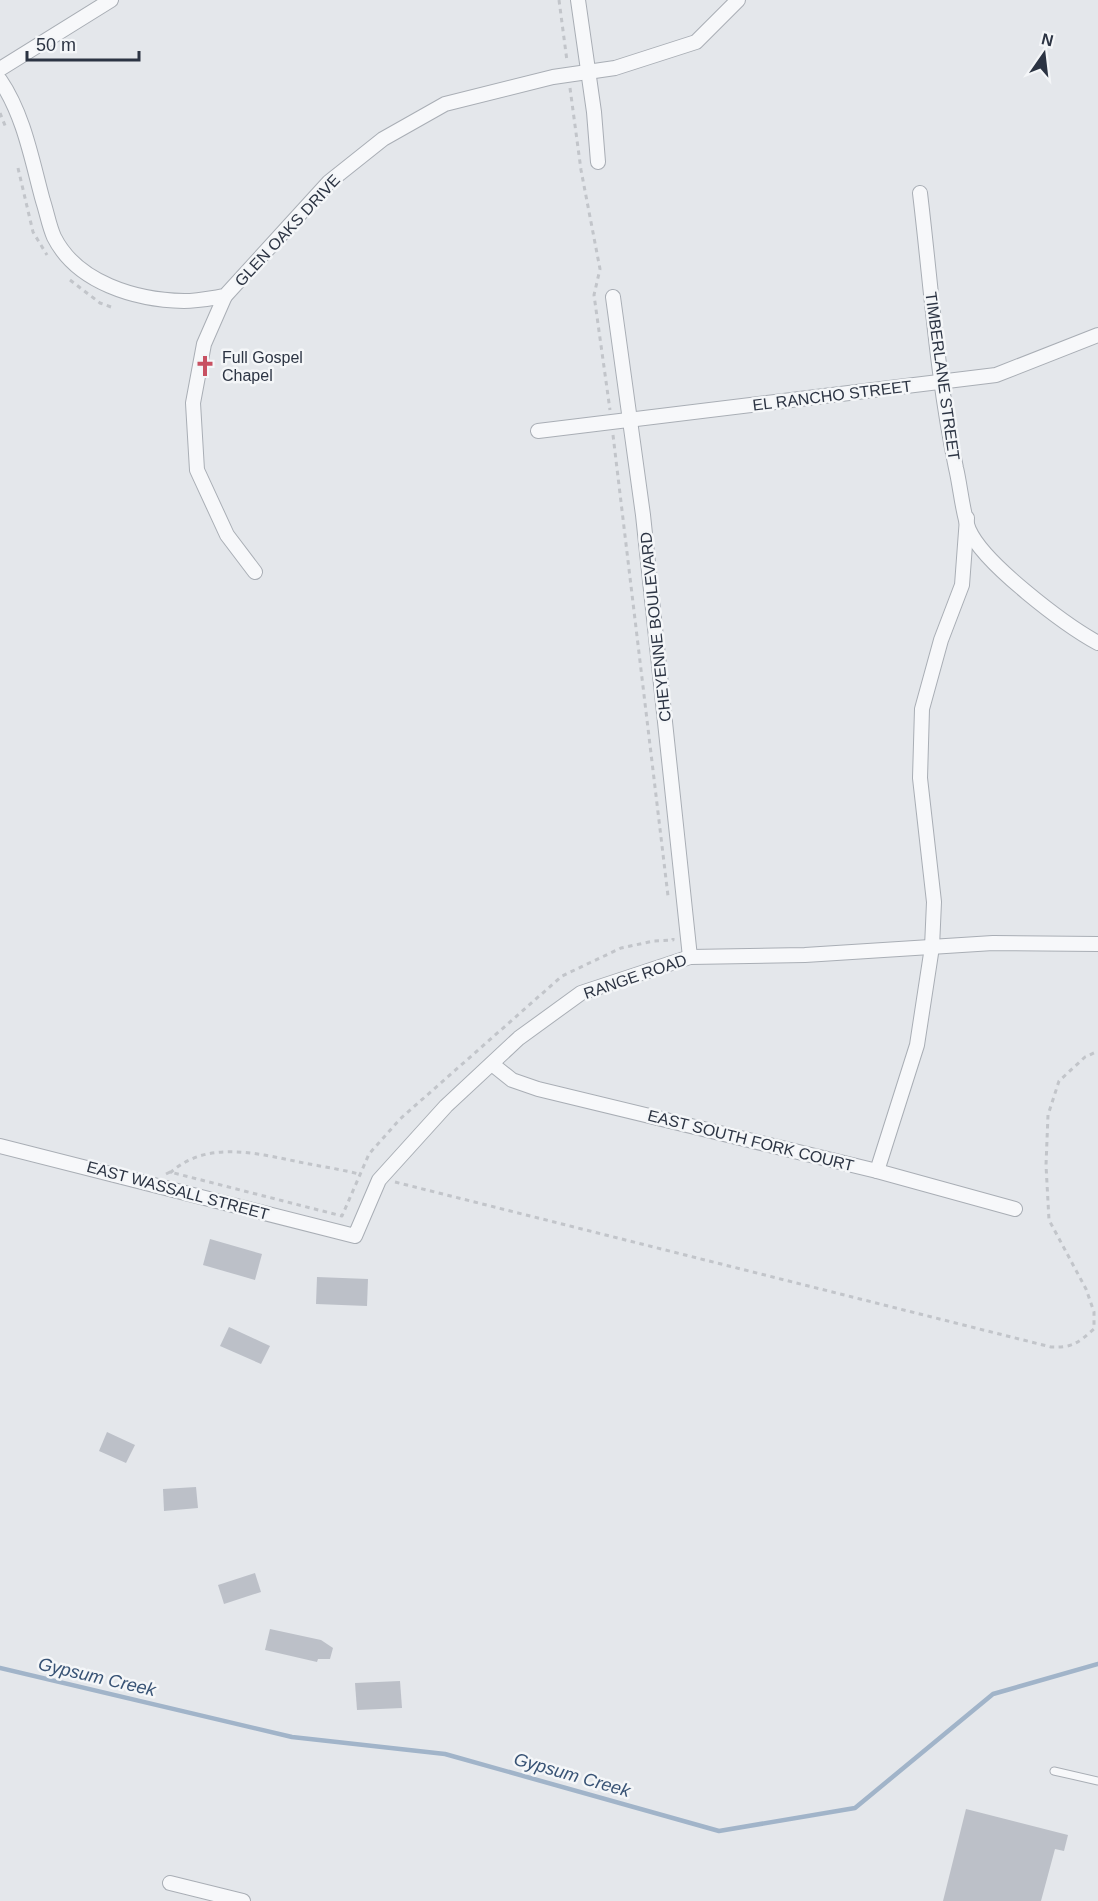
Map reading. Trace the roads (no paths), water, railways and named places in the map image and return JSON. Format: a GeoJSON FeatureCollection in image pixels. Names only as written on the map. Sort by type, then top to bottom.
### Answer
{"type":"FeatureCollection","features":[{"type":"Feature","properties":{"kind":"street"},"geometry":{"type":"LineString","coordinates":[[0,69],[111,0]]}},
{"type":"Feature","properties":{"kind":"street"},"geometry":{"type":"LineString","coordinates":[[578,0],[598,162]]}},
{"type":"Feature","properties":{"kind":"street","name":"GLEN OAKS DRIVE"},"geometry":{"type":"LineString","coordinates":[[0,80],[18,116],[54,236],[67,257],[95,278],[123,292],[185,301],[225,296],[329,182],[383,139],[445,104],[569,75],[615,68],[696,42],[738,0]]}},
{"type":"Feature","properties":{"kind":"street","name":"TIMBERLANE STREET"},"geometry":{"type":"LineString","coordinates":[[920,193],[947,423],[969,530],[990,558],[1036,599],[1098,643]]}},
{"type":"Feature","properties":{"kind":"street"},"geometry":{"type":"LineString","coordinates":[[225,296],[204,344],[193,403],[197,470],[227,535],[255,572]]}},
{"type":"Feature","properties":{"kind":"street","name":"CHEYENNE BOULEVARD"},"geometry":{"type":"LineString","coordinates":[[614,297],[645,526],[690,957]]}},
{"type":"Feature","properties":{"kind":"street","name":"EL RANCHO STREET"},"geometry":{"type":"LineString","coordinates":[[538,430],[996,375],[1098,334]]}},
{"type":"Feature","properties":{"kind":"street"},"geometry":{"type":"LineString","coordinates":[[878,1171],[917,1045],[932,947],[934,902],[920,778],[922,709],[941,640],[962,585],[967,518]]}},
{"type":"Feature","properties":{"kind":"street","name":"RANGE ROAD"},"geometry":{"type":"LineString","coordinates":[[355,1236],[380,1180],[446,1106],[519,1038],[581,993],[690,957],[805,954],[993,943],[1098,944]]}},
{"type":"Feature","properties":{"kind":"street","name":"EAST SOUTH FORK COURT"},"geometry":{"type":"LineString","coordinates":[[492,1064],[512,1080],[538,1089],[878,1171],[1015,1209]]}},
{"type":"Feature","properties":{"kind":"street","name":"EAST WASSALL STREET"},"geometry":{"type":"LineString","coordinates":[[0,1146],[355,1236]]}},
{"type":"Feature","properties":{"kind":"street"},"geometry":{"type":"LineString","coordinates":[[170,1883],[243,1901]]}},
{"type":"Feature","properties":{"kind":"lane"},"geometry":{"type":"LineString","coordinates":[[1054,1771],[1098,1781]]}},
{"type":"Feature","properties":{"kind":"waterway","name":"Gypsum Creek"},"geometry":{"type":"LineString","coordinates":[[0,1668],[292,1737],[445,1754],[719,1831],[855,1808],[993,1694],[1098,1664]]}},
{"type":"Feature","properties":{"kind":"place","name":"Full Gospel Chapel"},"geometry":{"type":"Point","coordinates":[205,366]}}]}
